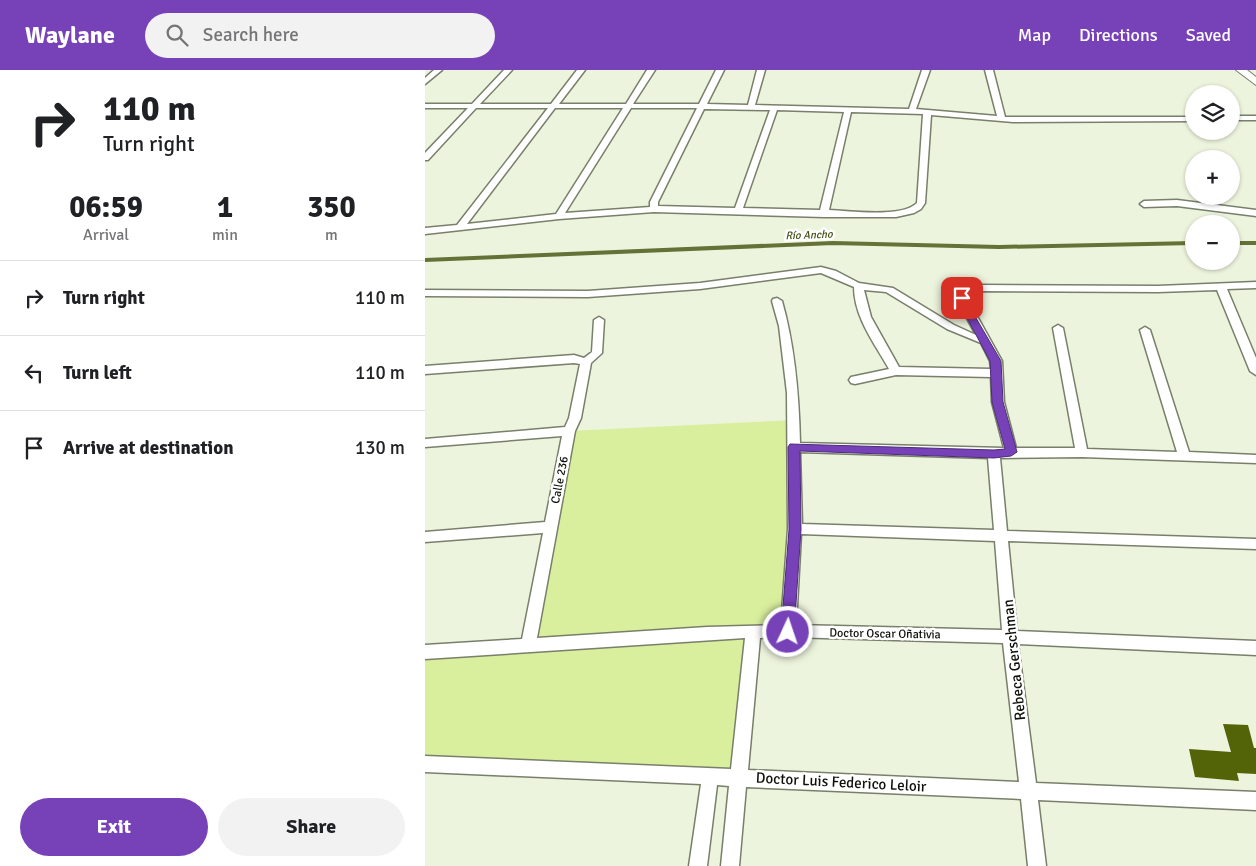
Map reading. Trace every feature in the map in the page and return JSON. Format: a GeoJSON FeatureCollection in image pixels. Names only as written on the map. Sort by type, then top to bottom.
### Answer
{"type":"FeatureCollection","features":[{"type":"Feature","properties":{"kind":"main road"},"geometry":{"type":"LineString","coordinates":[[1241,70],[1256,82]]}},
{"type":"Feature","properties":{"kind":"street"},"geometry":{"type":"LineString","coordinates":[[425,82],[438,70]]}},
{"type":"Feature","properties":{"kind":"street"},"geometry":{"type":"LineString","coordinates":[[425,158],[508,70]]}},
{"type":"Feature","properties":{"kind":"street"},"geometry":{"type":"LineString","coordinates":[[460,226],[581,70]]}},
{"type":"Feature","properties":{"kind":"street"},"geometry":{"type":"LineString","coordinates":[[559,216],[651,70]]}},
{"type":"Feature","properties":{"kind":"street"},"geometry":{"type":"LineString","coordinates":[[654,209],[654,202],[720,70]]}},
{"type":"Feature","properties":{"kind":"street"},"geometry":{"type":"LineString","coordinates":[[751,108],[761,70]]}},
{"type":"Feature","properties":{"kind":"street"},"geometry":{"type":"LineString","coordinates":[[912,111],[926,70]]}},
{"type":"Feature","properties":{"kind":"street"},"geometry":{"type":"LineString","coordinates":[[989,70],[1003,119]]}},
{"type":"Feature","properties":{"kind":"street"},"geometry":{"type":"LineString","coordinates":[[425,106],[702,106],[912,111],[1003,119],[1185,118]]}},
{"type":"Feature","properties":{"kind":"street"},"geometry":{"type":"LineString","coordinates":[[738,211],[774,108]]}},
{"type":"Feature","properties":{"kind":"street"},"geometry":{"type":"LineString","coordinates":[[824,214],[848,110]]}},
{"type":"Feature","properties":{"kind":"street"},"geometry":{"type":"LineString","coordinates":[[425,232],[460,226],[559,216],[654,209],[824,214],[908,212],[921,203],[927,112]]}},
{"type":"Feature","properties":{"kind":"street"},"geometry":{"type":"LineString","coordinates":[[1240,118],[1256,118]]}},
{"type":"Feature","properties":{"kind":"street"},"geometry":{"type":"LineString","coordinates":[[1145,204],[1177,203],[1256,213]]}},
{"type":"Feature","properties":{"kind":"street"},"geometry":{"type":"LineString","coordinates":[[425,293],[533,295],[597,293],[700,286],[821,270],[830,272],[859,286],[872,286],[892,290],[969,336],[985,341]]}},
{"type":"Feature","properties":{"kind":"street"},"geometry":{"type":"LineString","coordinates":[[1011,452],[998,402],[995,361],[963,302],[963,294],[968,289],[1158,289],[1256,285]]}},
{"type":"Feature","properties":{"kind":"street"},"geometry":{"type":"LineString","coordinates":[[859,286],[859,298],[896,371]]}},
{"type":"Feature","properties":{"kind":"street"},"geometry":{"type":"LineString","coordinates":[[1221,286],[1256,371]]}},
{"type":"Feature","properties":{"kind":"street"},"geometry":{"type":"LineString","coordinates":[[777,301],[783,326],[793,393],[795,530],[788,632]]}},
{"type":"Feature","properties":{"kind":"street","name":"Calle 236"},"geometry":{"type":"LineString","coordinates":[[528,646],[569,431],[575,418],[586,362],[597,353],[599,320]]}},
{"type":"Feature","properties":{"kind":"street"},"geometry":{"type":"LineString","coordinates":[[1058,328],[1082,453]]}},
{"type":"Feature","properties":{"kind":"street"},"geometry":{"type":"LineString","coordinates":[[1145,330],[1184,455]]}},
{"type":"Feature","properties":{"kind":"street"},"geometry":{"type":"LineString","coordinates":[[425,370],[574,359],[586,362]]}},
{"type":"Feature","properties":{"kind":"street"},"geometry":{"type":"LineString","coordinates":[[855,380],[896,371],[995,373]]}},
{"type":"Feature","properties":{"kind":"street"},"geometry":{"type":"LineString","coordinates":[[425,443],[569,431]]}},
{"type":"Feature","properties":{"kind":"street"},"geometry":{"type":"LineString","coordinates":[[794,447],[994,454],[1011,452],[1184,455],[1256,459]]}},
{"type":"Feature","properties":{"kind":"street","name":"Rebeca Gerschman"},"geometry":{"type":"LineString","coordinates":[[994,454],[1010,637],[1037,866]]}},
{"type":"Feature","properties":{"kind":"street"},"geometry":{"type":"LineString","coordinates":[[425,537],[551,527]]}},
{"type":"Feature","properties":{"kind":"street"},"geometry":{"type":"LineString","coordinates":[[795,530],[1256,544]]}},
{"type":"Feature","properties":{"kind":"street"},"geometry":{"type":"LineString","coordinates":[[730,866],[753,632]]}},
{"type":"Feature","properties":{"kind":"street","name":"Doctor Oscar Oñativia"},"geometry":{"type":"LineString","coordinates":[[425,652],[707,633],[753,632],[1010,637],[1256,648]]}},
{"type":"Feature","properties":{"kind":"street","name":"Doctor Luis Federico Leloir"},"geometry":{"type":"LineString","coordinates":[[425,764],[1256,801]]}},
{"type":"Feature","properties":{"kind":"street"},"geometry":{"type":"LineString","coordinates":[[697,866],[709,776]]}},
{"type":"Feature","properties":{"kind":"green space"},"geometry":{"type":"Polygon","coordinates":[[[794,420],[788,631],[753,634],[740,778],[425,764],[425,652],[528,646],[569,431],[794,420]]]}},
{"type":"Feature","properties":{"kind":"building"},"geometry":{"type":"Polygon","coordinates":[[[1223,724],[1248,725],[1254,748],[1256,748],[1256,774],[1237,773],[1239,781],[1195,777],[1189,749],[1231,752],[1223,724]]]}},
{"type":"Feature","properties":{"kind":"waterway","name":"Río Ancho"},"geometry":{"type":"LineString","coordinates":[[425,260],[833,243],[999,247],[1185,243]]}},
{"type":"Feature","properties":{"kind":"waterway","name":"Río Ancho"},"geometry":{"type":"LineString","coordinates":[[1240,243],[1256,243]]}},
{"type":"Feature","properties":{"kind":"route"},"geometry":{"type":"LineString","coordinates":[[788,632],[795,530],[794,447],[994,454],[1011,452],[996,394],[996,367],[993,354],[971,318],[962,298]]}}]}
